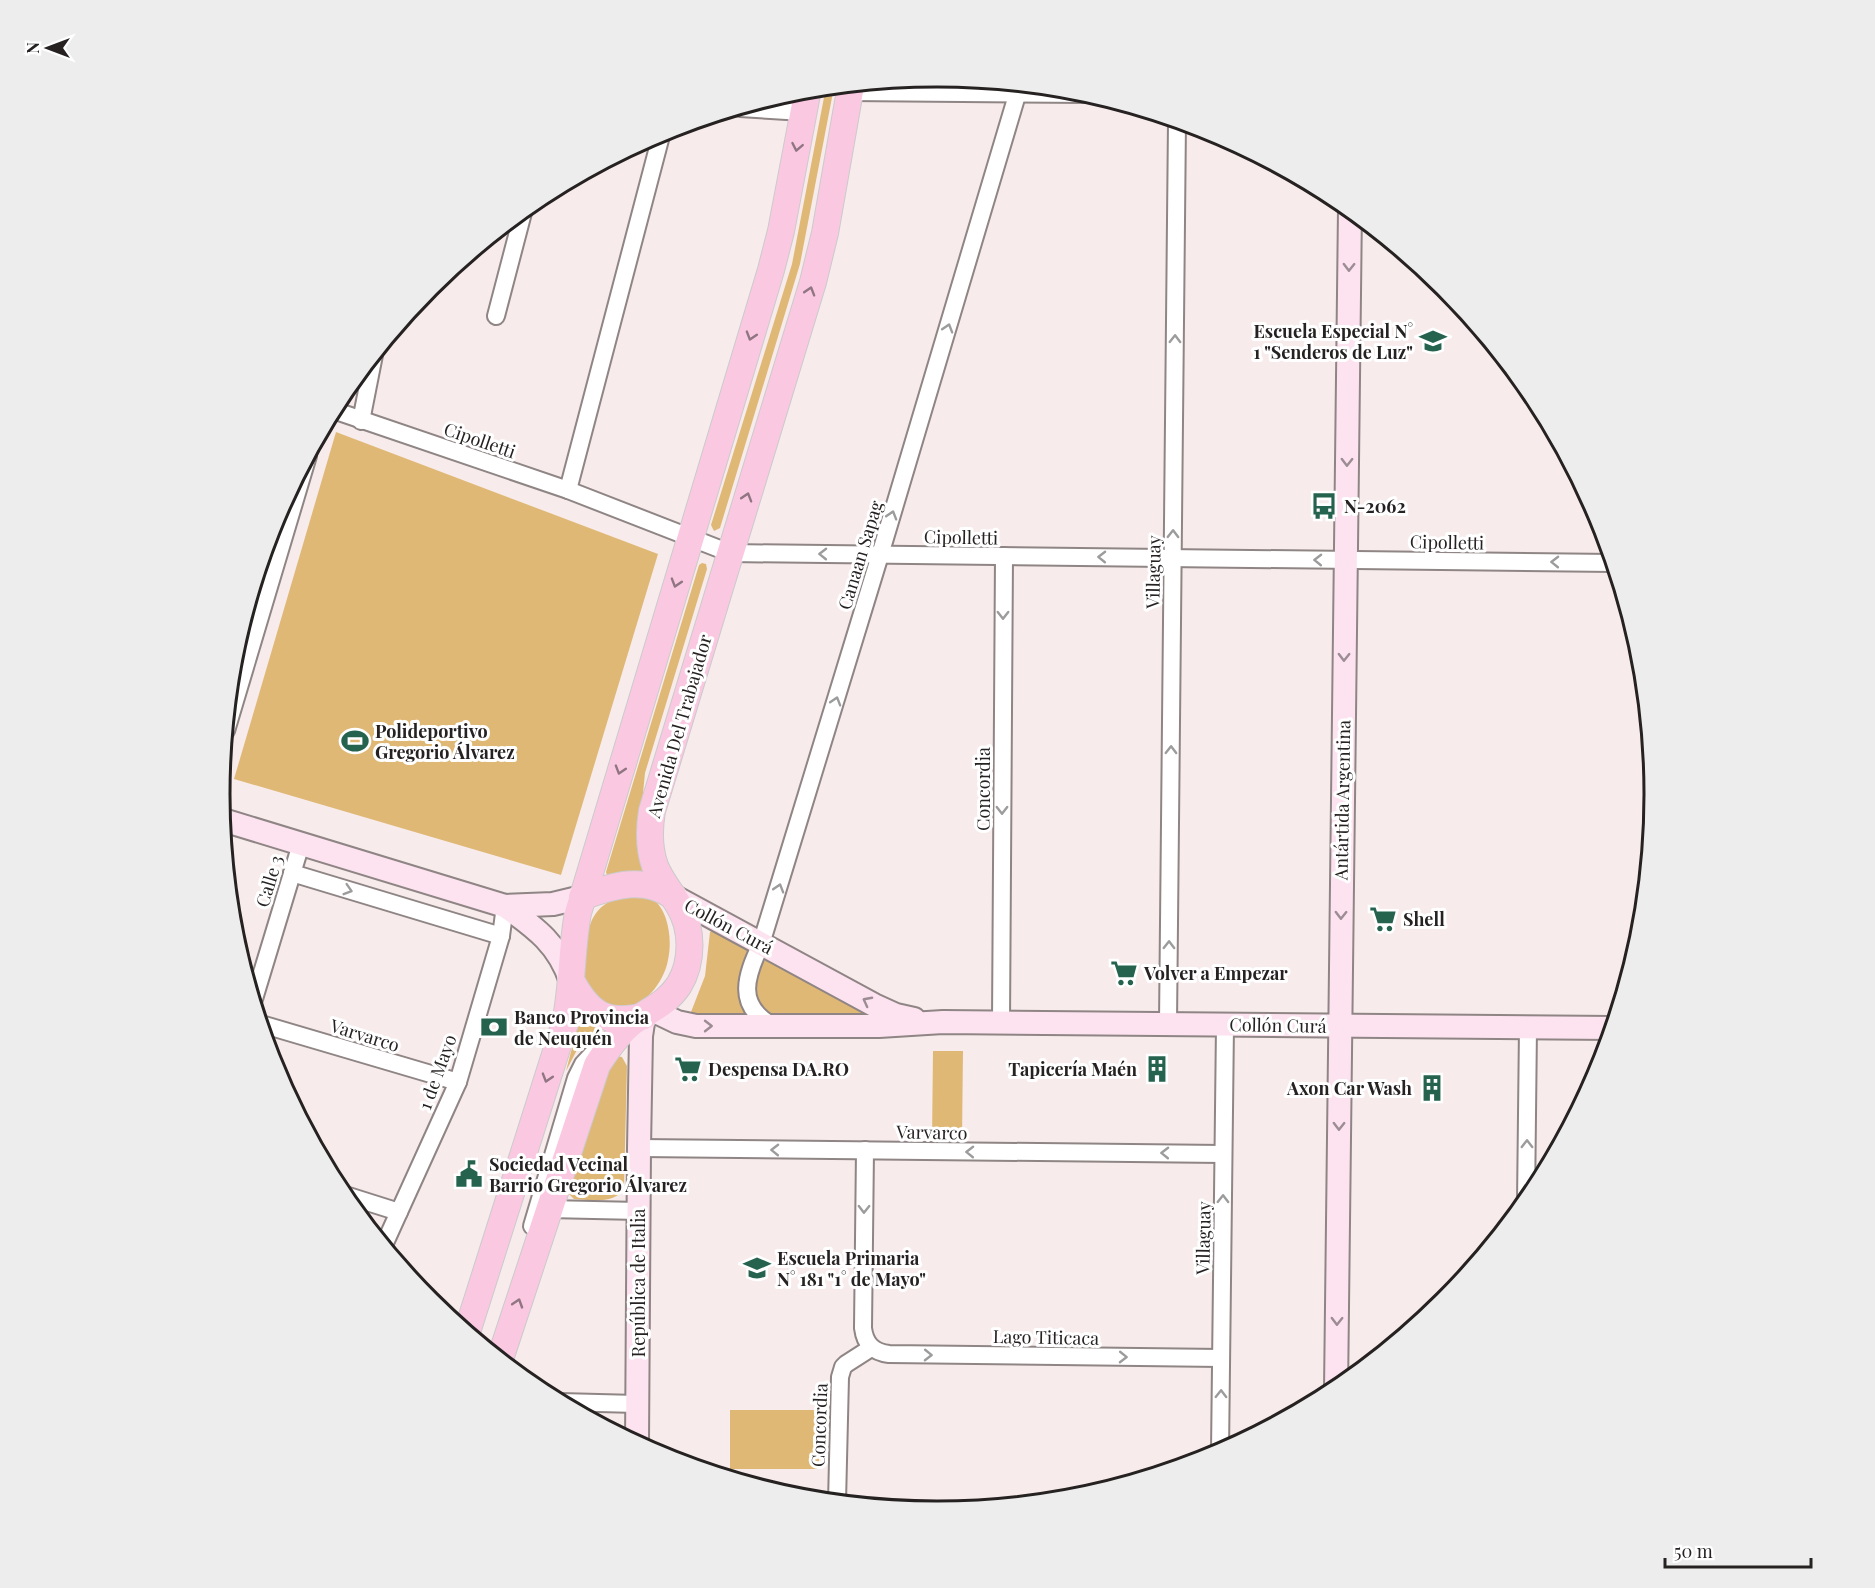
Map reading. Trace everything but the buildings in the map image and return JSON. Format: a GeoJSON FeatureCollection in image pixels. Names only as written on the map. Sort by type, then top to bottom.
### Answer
{"type":"FeatureCollection","features":[{"type":"Feature","properties":{"kind":"main road","name":"Avenida Del Trabajador"},"geometry":{"type":"LineString","coordinates":[[503,1352],[540,1218],[597,1065],[628,1026],[662,1004],[678,986],[688,962],[687,923],[654,863],[650,831],[652,811],[819,258],[849,93]]}},
{"type":"Feature","properties":{"kind":"main road"},"geometry":{"type":"LineString","coordinates":[[469,1324],[565,1023],[572,982],[573,942],[582,897],[773,261],[805,101]]}},
{"type":"Feature","properties":{"kind":"main road","name":"Antártida Argentina"},"geometry":{"type":"LineString","coordinates":[[1336,1378],[1350,220]]}},
{"type":"Feature","properties":{"kind":"main road","name":"Collón Curá"},"geometry":{"type":"LineString","coordinates":[[231,823],[505,906],[553,904],[612,887],[635,883],[656,887],[886,1011],[907,1018],[943,1022]]}},
{"type":"Feature","properties":{"kind":"main road","name":"Collón Curá"},"geometry":{"type":"LineString","coordinates":[[505,906],[537,930],[552,945],[585,1004],[601,1016],[622,1020],[648,1013],[687,1024],[773,1026],[879,1026],[943,1022],[1604,1028]]}},
{"type":"Feature","properties":{"kind":"main road","name":"República de Italia"},"geometry":{"type":"LineString","coordinates":[[637,1433],[641,1036],[648,1013]]}},
{"type":"Feature","properties":{"kind":"street"},"geometry":{"type":"LineString","coordinates":[[907,88],[978,89]]}},
{"type":"Feature","properties":{"kind":"street","name":"Canaan Sapag"},"geometry":{"type":"LineString","coordinates":[[773,1026],[758,1016],[750,1002],[747,994],[748,975],[761,944],[880,555],[1018,92]]}},
{"type":"Feature","properties":{"kind":"street","name":"Villaguay"},"geometry":{"type":"LineString","coordinates":[[1168,1024],[1177,129]]}},
{"type":"Feature","properties":{"kind":"street"},"geometry":{"type":"LineString","coordinates":[[568,490],[659,145]]}},
{"type":"Feature","properties":{"kind":"street"},"geometry":{"type":"LineString","coordinates":[[496,316],[520,224]]}},
{"type":"Feature","properties":{"kind":"street"},"geometry":{"type":"LineString","coordinates":[[361,421],[370,373]]}},
{"type":"Feature","properties":{"kind":"street","name":"Cipolletti"},"geometry":{"type":"LineString","coordinates":[[342,414],[568,490],[730,553],[1606,563]]}},
{"type":"Feature","properties":{"kind":"street"},"geometry":{"type":"LineString","coordinates":[[239,686],[296,497]]}},
{"type":"Feature","properties":{"kind":"street","name":"Concordia"},"geometry":{"type":"LineString","coordinates":[[1001,1023],[1004,556]]}},
{"type":"Feature","properties":{"kind":"street","name":"Calle 3"},"geometry":{"type":"LineString","coordinates":[[258,986],[301,844]]}},
{"type":"Feature","properties":{"kind":"street"},"geometry":{"type":"LineString","coordinates":[[292,873],[501,936]]}},
{"type":"Feature","properties":{"kind":"street","name":"1 de Mayo"},"geometry":{"type":"LineString","coordinates":[[388,1237],[458,1082],[501,936],[505,906]]}},
{"type":"Feature","properties":{"kind":"street","name":"Villaguay"},"geometry":{"type":"LineString","coordinates":[[1220,1442],[1225,1024]]}},
{"type":"Feature","properties":{"kind":"street","name":"Varvarco"},"geometry":{"type":"LineString","coordinates":[[270,1027],[458,1082]]}},
{"type":"Feature","properties":{"kind":"street"},"geometry":{"type":"LineString","coordinates":[[1526,1185],[1528,1027]]}},
{"type":"Feature","properties":{"kind":"street"},"geometry":{"type":"LineString","coordinates":[[596,1050],[580,1085],[540,1218],[576,1078],[583,1064],[596,1050]]}},
{"type":"Feature","properties":{"kind":"street","name":"Varvarco"},"geometry":{"type":"LineString","coordinates":[[639,1148],[1223,1154]]}},
{"type":"Feature","properties":{"kind":"street"},"geometry":{"type":"LineString","coordinates":[[866,1150],[862,1328],[871,1348]]}},
{"type":"Feature","properties":{"kind":"street"},"geometry":{"type":"LineString","coordinates":[[359,1199],[399,1212]]}},
{"type":"Feature","properties":{"kind":"street"},"geometry":{"type":"LineString","coordinates":[[540,1218],[639,1211]]}},
{"type":"Feature","properties":{"kind":"street","name":"Concordia"},"geometry":{"type":"LineString","coordinates":[[837,1494],[840,1377],[843,1367],[871,1348]]}},
{"type":"Feature","properties":{"kind":"street","name":"Lago Titicaca"},"geometry":{"type":"LineString","coordinates":[[871,1348],[889,1354],[1221,1358]]}},
{"type":"Feature","properties":{"kind":"street"},"geometry":{"type":"LineString","coordinates":[[578,1402],[637,1404]]}},
{"type":"Feature","properties":{"kind":"shaded area"},"geometry":{"type":"Polygon","coordinates":[[[832,95],[800,264],[720,528],[714,531],[711,525],[792,264],[824,97],[832,95]]]}},
{"type":"Feature","properties":{"kind":"shaded area"},"geometry":{"type":"Polygon","coordinates":[[[336,432],[658,554],[561,875],[234,779],[336,432]]]}},
{"type":"Feature","properties":{"kind":"shaded area"},"geometry":{"type":"Polygon","coordinates":[[[706,564],[707,569],[645,773],[640,824],[646,872],[607,875],[606,872],[699,565],[706,564]]]}},
{"type":"Feature","properties":{"kind":"shaded area"},"geometry":{"type":"Polygon","coordinates":[[[623,896],[644,896],[656,902],[666,919],[670,944],[665,971],[652,992],[633,1006],[622,1009],[611,1007],[599,1000],[586,981],[584,967],[588,932],[594,916],[605,905],[623,896]]]}},
{"type":"Feature","properties":{"kind":"shaded area"},"geometry":{"type":"Polygon","coordinates":[[[713,930],[750,950],[747,1016],[696,1016],[691,1012],[705,976],[710,932],[713,930]]]}},
{"type":"Feature","properties":{"kind":"shaded area"},"geometry":{"type":"Polygon","coordinates":[[[768,960],[882,1017],[774,1016],[761,1011],[753,989],[761,962],[768,960]]]}},
{"type":"Feature","properties":{"kind":"shaded area"},"geometry":{"type":"Polygon","coordinates":[[[580,1017],[588,1024],[599,1028],[578,1048],[566,1071],[580,1017]]]}},
{"type":"Feature","properties":{"kind":"shaded area"},"geometry":{"type":"Polygon","coordinates":[[[933,1051],[963,1051],[962,1139],[932,1139],[933,1051]]]}},
{"type":"Feature","properties":{"kind":"shaded area"},"geometry":{"type":"Polygon","coordinates":[[[616,1056],[622,1057],[627,1066],[624,1187],[615,1197],[609,1199],[574,1199],[567,1192],[601,1069],[616,1056]]]}},
{"type":"Feature","properties":{"kind":"shaded area"},"geometry":{"type":"Polygon","coordinates":[[[730,1410],[819,1410],[819,1469],[730,1469],[730,1410]]]}},
{"type":"Feature","properties":{"kind":"place","name":"Escuela Especial N° 1 \"Senderos de Luz\""},"geometry":{"type":"Point","coordinates":[1433,341]}},
{"type":"Feature","properties":{"kind":"place","name":"N-2062"},"geometry":{"type":"Point","coordinates":[1324,506]}},
{"type":"Feature","properties":{"kind":"place","name":"Polideportivo Gregorio Álvarez"},"geometry":{"type":"Point","coordinates":[355,741]}},
{"type":"Feature","properties":{"kind":"place","name":"Shell"},"geometry":{"type":"Point","coordinates":[1383,919]}},
{"type":"Feature","properties":{"kind":"place","name":"Volver a Empezar"},"geometry":{"type":"Point","coordinates":[1124,973]}},
{"type":"Feature","properties":{"kind":"place","name":"Banco Provincia de Neuquén"},"geometry":{"type":"Point","coordinates":[494,1027]}},
{"type":"Feature","properties":{"kind":"place","name":"Despensa DA.RO"},"geometry":{"type":"Point","coordinates":[688,1069]}},
{"type":"Feature","properties":{"kind":"place","name":"Tapicería Maén"},"geometry":{"type":"Point","coordinates":[1157,1069]}},
{"type":"Feature","properties":{"kind":"place","name":"Axon Car Wash"},"geometry":{"type":"Point","coordinates":[1432,1088]}},
{"type":"Feature","properties":{"kind":"place","name":"Sociedad Vecinal Barrio Gregorio Álvarez"},"geometry":{"type":"Point","coordinates":[469,1174]}},
{"type":"Feature","properties":{"kind":"place","name":"Escuela Primaria N° 181 \"1° de Mayo\""},"geometry":{"type":"Point","coordinates":[757,1268]}}]}
